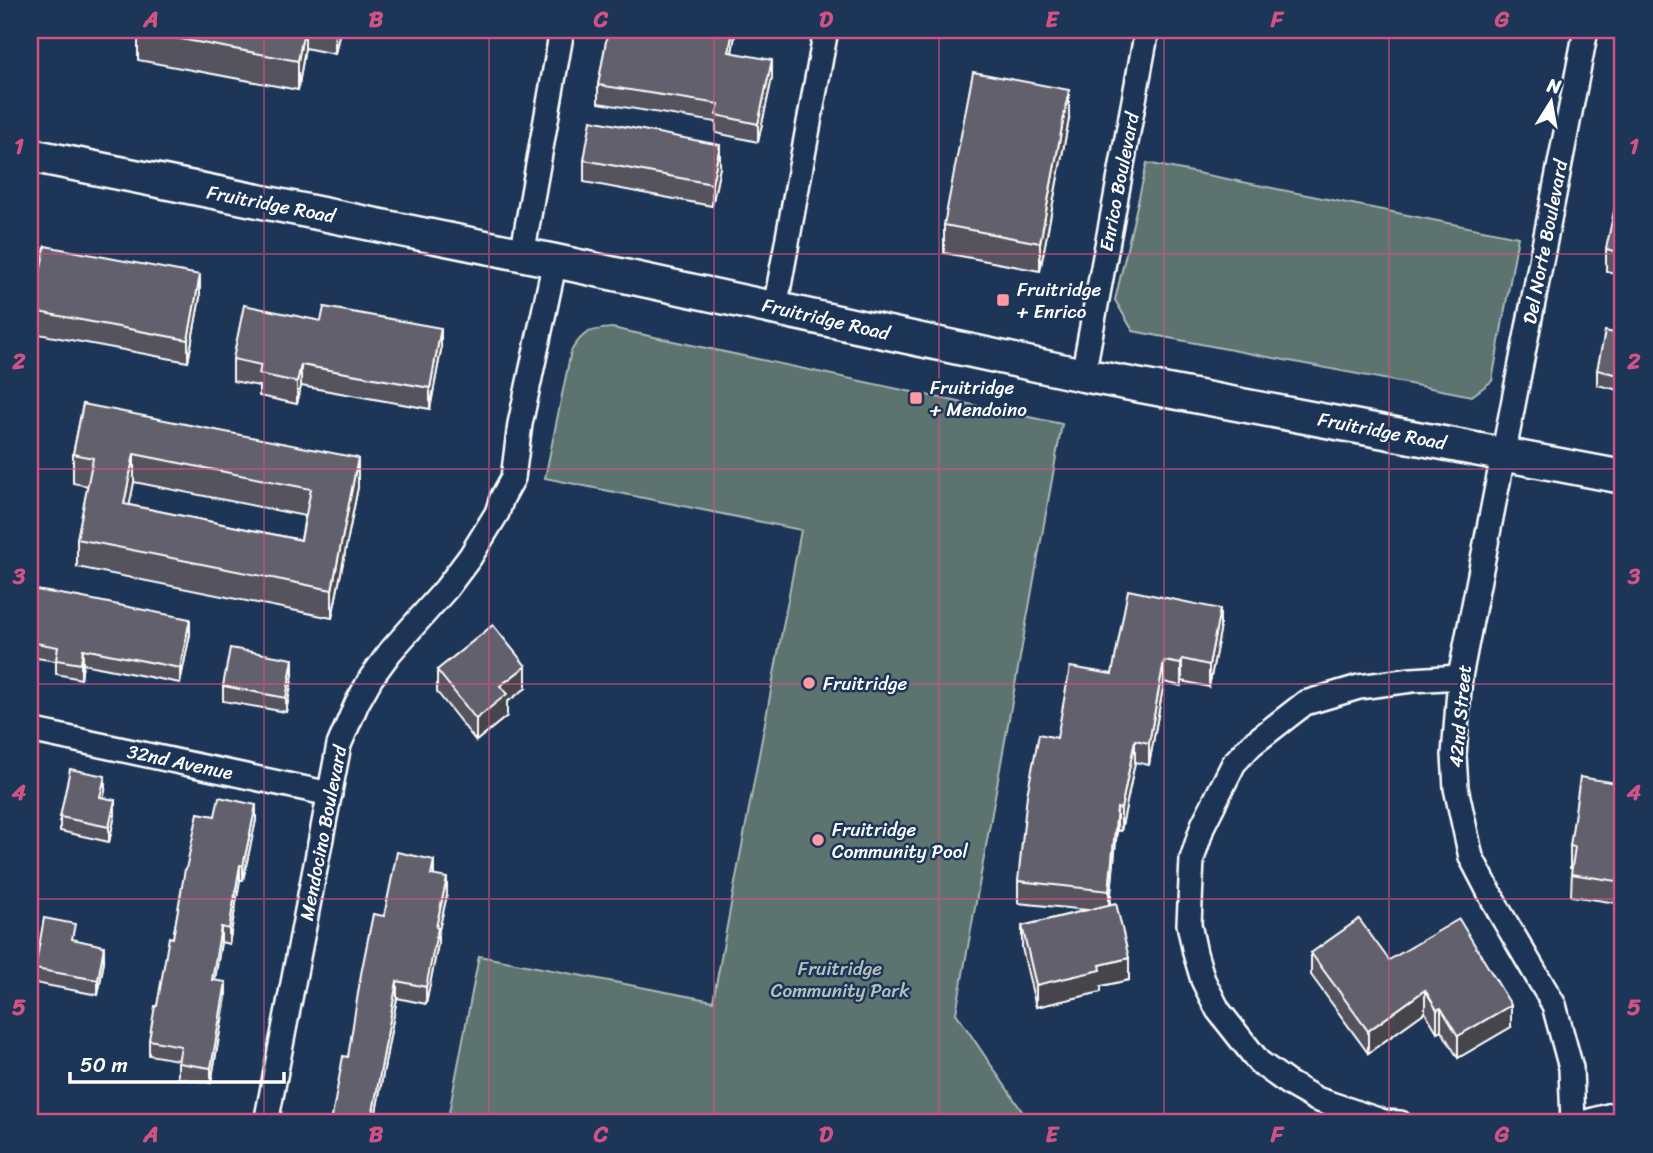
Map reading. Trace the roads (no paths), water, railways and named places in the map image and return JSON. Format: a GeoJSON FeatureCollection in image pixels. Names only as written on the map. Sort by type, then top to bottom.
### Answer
{"type":"FeatureCollection","features":[{"type":"Feature","properties":{"kind":"main road","name":"Fruitridge Road"},"geometry":{"type":"LineString","coordinates":[[30,155],[555,261],[1083,375],[1623,477]]}},
{"type":"Feature","properties":{"kind":"street"},"geometry":{"type":"LineString","coordinates":[[522,255],[562,30]]}},
{"type":"Feature","properties":{"kind":"street"},"geometry":{"type":"LineString","coordinates":[[775,308],[826,30]]}},
{"type":"Feature","properties":{"kind":"street","name":"Enrico Boulevard"},"geometry":{"type":"LineString","coordinates":[[1083,375],[1147,30]]}},
{"type":"Feature","properties":{"kind":"street","name":"Del Norte Boulevard"},"geometry":{"type":"LineString","coordinates":[[1504,454],[1586,30]]}},
{"type":"Feature","properties":{"kind":"street","name":"Mendocino Boulevard"},"geometry":{"type":"LineString","coordinates":[[266,1123],[339,744],[371,678],[470,557],[513,478],[520,424],[555,261]]}},
{"type":"Feature","properties":{"kind":"street","name":"42nd Street"},"geometry":{"type":"LineString","coordinates":[[1504,454],[1460,677],[1454,755],[1455,788],[1471,857],[1554,1005],[1572,1068],[1573,1123]]}},
{"type":"Feature","properties":{"kind":"street"},"geometry":{"type":"LineString","coordinates":[[1400,1123],[1384,1122],[1316,1099],[1287,1083],[1259,1062],[1217,1010],[1203,979],[1189,924],[1192,859],[1203,825],[1234,763],[1251,745],[1305,703],[1359,687],[1460,677]]}},
{"type":"Feature","properties":{"kind":"street","name":"32nd Avenue"},"geometry":{"type":"LineString","coordinates":[[30,730],[330,794]]}},
{"type":"Feature","properties":{"kind":"street"},"geometry":{"type":"LineString","coordinates":[[1582,1123],[1623,1112]]}},
{"type":"Feature","properties":{"kind":"place","name":"Fruitridge + Enrico"},"geometry":{"type":"Point","coordinates":[1003,300]}},
{"type":"Feature","properties":{"kind":"place","name":"Fruitridge + Mendoino"},"geometry":{"type":"Point","coordinates":[916,398]}},
{"type":"Feature","properties":{"kind":"place","name":"Fruitridge"},"geometry":{"type":"Point","coordinates":[809,683]}},
{"type":"Feature","properties":{"kind":"place","name":"Fruitridge Community Pool"},"geometry":{"type":"Point","coordinates":[818,840]}},
{"type":"Feature","properties":{"kind":"park label","name":"Fruitridge Community Park"},"geometry":{"type":"Point","coordinates":[840,979]}}]}
